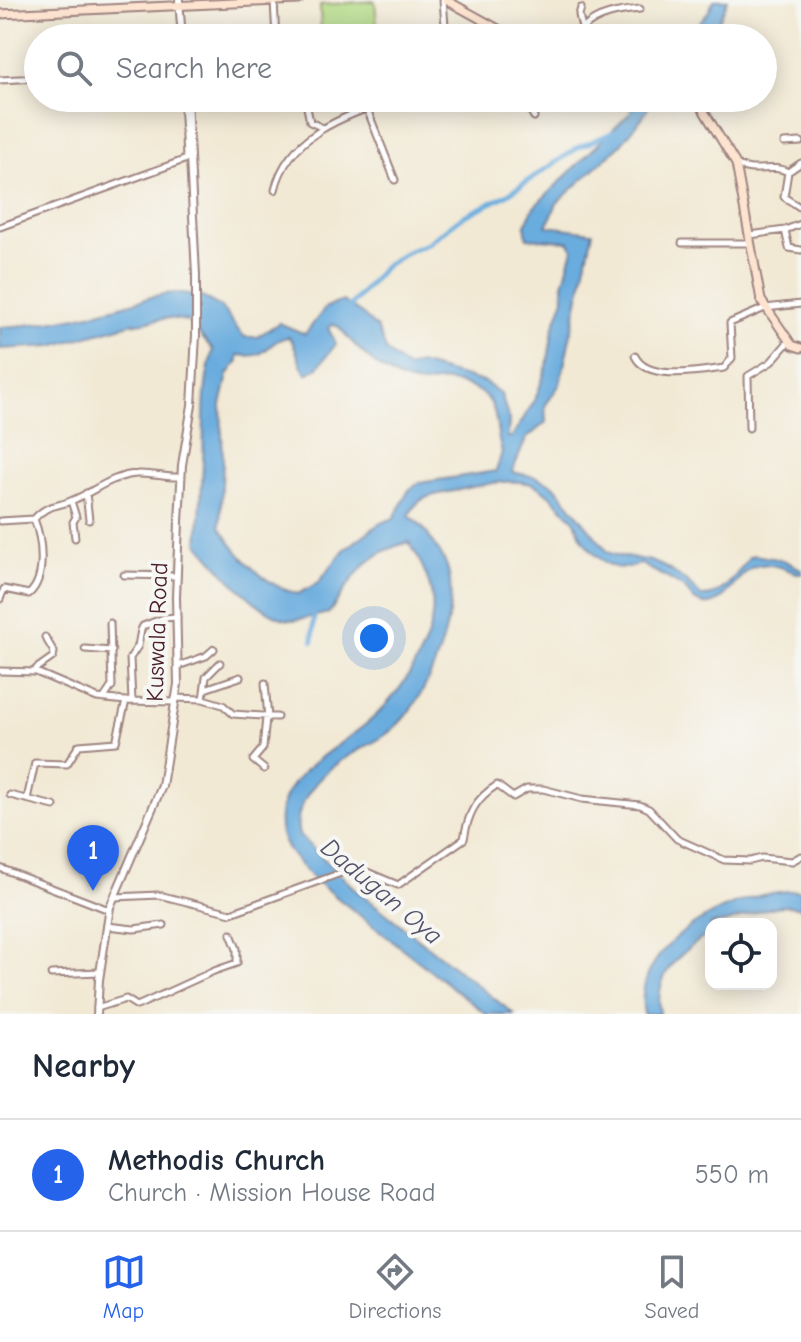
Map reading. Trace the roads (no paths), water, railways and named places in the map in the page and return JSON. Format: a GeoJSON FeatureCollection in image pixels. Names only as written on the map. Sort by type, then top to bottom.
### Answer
{"type":"FeatureCollection","features":[{"type":"Feature","properties":{"kind":"main road"},"geometry":{"type":"LineString","coordinates":[[0,14],[179,2],[299,0]]}},
{"type":"Feature","properties":{"kind":"main road"},"geometry":{"type":"LineString","coordinates":[[444,0],[489,24]]}},
{"type":"Feature","properties":{"kind":"main road"},"geometry":{"type":"LineString","coordinates":[[704,112],[736,164],[761,300],[789,341],[801,348]]}},
{"type":"Feature","properties":{"kind":"street"},"geometry":{"type":"LineString","coordinates":[[444,0],[445,24]]}},
{"type":"Feature","properties":{"kind":"street"},"geometry":{"type":"LineString","coordinates":[[274,1],[275,24]]}},
{"type":"Feature","properties":{"kind":"street"},"geometry":{"type":"LineString","coordinates":[[179,2],[181,24]]}},
{"type":"Feature","properties":{"kind":"street"},"geometry":{"type":"LineString","coordinates":[[581,8],[582,24]]}},
{"type":"Feature","properties":{"kind":"street"},"geometry":{"type":"LineString","coordinates":[[590,24],[601,17],[640,9]]}},
{"type":"Feature","properties":{"kind":"street"},"geometry":{"type":"LineString","coordinates":[[0,80],[24,79]]}},
{"type":"Feature","properties":{"kind":"street"},"geometry":{"type":"LineString","coordinates":[[0,227],[184,160],[185,112]]}},
{"type":"Feature","properties":{"kind":"street","name":"Kuswala Road"},"geometry":{"type":"LineString","coordinates":[[97,1011],[109,910],[162,786],[175,700],[181,477],[192,405],[196,335],[196,275],[186,112]]}},
{"type":"Feature","properties":{"kind":"street"},"geometry":{"type":"LineString","coordinates":[[308,112],[310,122],[323,128]]}},
{"type":"Feature","properties":{"kind":"street"},"geometry":{"type":"LineString","coordinates":[[275,190],[294,152],[323,128],[360,112]]}},
{"type":"Feature","properties":{"kind":"street"},"geometry":{"type":"LineString","coordinates":[[368,112],[395,180]]}},
{"type":"Feature","properties":{"kind":"street"},"geometry":{"type":"LineString","coordinates":[[531,112],[534,117]]}},
{"type":"Feature","properties":{"kind":"street"},"geometry":{"type":"LineString","coordinates":[[784,143],[801,142]]}},
{"type":"Feature","properties":{"kind":"street"},"geometry":{"type":"LineString","coordinates":[[801,163],[788,172],[784,197],[801,208]]}},
{"type":"Feature","properties":{"kind":"street"},"geometry":{"type":"LineString","coordinates":[[736,164],[744,169],[780,167],[788,172]]}},
{"type":"Feature","properties":{"kind":"street"},"geometry":{"type":"LineString","coordinates":[[682,243],[750,239],[801,224]]}},
{"type":"Feature","properties":{"kind":"street"},"geometry":{"type":"LineString","coordinates":[[785,230],[789,248],[801,250]]}},
{"type":"Feature","properties":{"kind":"street"},"geometry":{"type":"LineString","coordinates":[[635,356],[638,363],[648,369],[663,372],[690,373],[724,368],[732,358],[730,323],[765,308],[801,304]]}},
{"type":"Feature","properties":{"kind":"street"},"geometry":{"type":"LineString","coordinates":[[749,428],[748,376],[771,362],[789,341]]}},
{"type":"Feature","properties":{"kind":"street"},"geometry":{"type":"LineString","coordinates":[[0,521],[34,519],[43,509],[71,501],[113,479],[134,474],[181,477]]}},
{"type":"Feature","properties":{"kind":"street"},"geometry":{"type":"LineString","coordinates":[[86,493],[89,520]]}},
{"type":"Feature","properties":{"kind":"street"},"geometry":{"type":"LineString","coordinates":[[71,501],[76,517],[73,522],[75,538]]}},
{"type":"Feature","properties":{"kind":"street"},"geometry":{"type":"LineString","coordinates":[[0,599],[4,589],[29,594],[36,585],[40,572],[40,545],[34,519]]}},
{"type":"Feature","properties":{"kind":"street"},"geometry":{"type":"LineString","coordinates":[[124,575],[177,576]]}},
{"type":"Feature","properties":{"kind":"street"},"geometry":{"type":"LineString","coordinates":[[27,799],[35,763],[67,764],[79,745],[116,742],[129,701],[130,658],[138,646],[141,630],[143,626],[164,618],[177,617]]}},
{"type":"Feature","properties":{"kind":"street"},"geometry":{"type":"LineString","coordinates":[[103,698],[112,686],[110,623]]}},
{"type":"Feature","properties":{"kind":"street"},"geometry":{"type":"LineString","coordinates":[[36,672],[53,657],[54,652],[45,637]]}},
{"type":"Feature","properties":{"kind":"street"},"geometry":{"type":"LineString","coordinates":[[85,649],[112,651]]}},
{"type":"Feature","properties":{"kind":"street"},"geometry":{"type":"LineString","coordinates":[[178,666],[206,656],[214,649]]}},
{"type":"Feature","properties":{"kind":"street"},"geometry":{"type":"LineString","coordinates":[[203,699],[206,677],[220,663]]}},
{"type":"Feature","properties":{"kind":"street"},"geometry":{"type":"LineString","coordinates":[[0,671],[36,672],[103,698],[129,701],[203,699],[223,705],[233,714],[277,717]]}},
{"type":"Feature","properties":{"kind":"street"},"geometry":{"type":"LineString","coordinates":[[205,689],[240,677]]}},
{"type":"Feature","properties":{"kind":"street"},"geometry":{"type":"LineString","coordinates":[[264,769],[253,760],[263,748],[267,718],[265,683]]}},
{"type":"Feature","properties":{"kind":"street"},"geometry":{"type":"LineString","coordinates":[[114,897],[159,895],[231,913],[352,869],[398,885],[464,839],[473,804],[497,785],[513,797],[527,789],[543,789],[582,799],[640,805],[649,809],[677,839],[724,860],[762,858],[792,861],[801,856]]}},
{"type":"Feature","properties":{"kind":"street"},"geometry":{"type":"LineString","coordinates":[[10,795],[54,806]]}},
{"type":"Feature","properties":{"kind":"street"},"geometry":{"type":"LineString","coordinates":[[0,868],[109,910]]}},
{"type":"Feature","properties":{"kind":"street"},"geometry":{"type":"LineString","coordinates":[[107,926],[134,929],[164,925]]}},
{"type":"Feature","properties":{"kind":"street"},"geometry":{"type":"LineString","coordinates":[[97,1011],[126,999],[137,1006],[237,963],[237,949],[231,934]]}},
{"type":"Feature","properties":{"kind":"street"},"geometry":{"type":"LineString","coordinates":[[51,974],[100,972]]}},
{"type":"Feature","properties":{"kind":"water"},"geometry":{"type":"Polygon","coordinates":[[[714,0],[728,0],[718,24],[698,24],[714,0]]]}},
{"type":"Feature","properties":{"kind":"water"},"geometry":{"type":"Polygon","coordinates":[[[630,112],[646,112],[620,145],[557,203],[547,226],[593,232],[560,384],[545,406],[546,422],[526,439],[512,472],[554,485],[608,552],[657,563],[681,578],[701,596],[709,596],[723,589],[754,555],[783,560],[801,569],[801,574],[777,566],[759,565],[747,571],[722,598],[707,604],[696,601],[680,586],[641,564],[617,568],[605,562],[588,546],[570,515],[532,484],[503,482],[483,485],[427,497],[412,509],[409,516],[426,531],[448,570],[450,607],[433,669],[414,705],[395,727],[333,766],[316,783],[299,813],[299,835],[355,889],[514,1014],[486,1014],[312,878],[290,852],[281,834],[280,816],[284,799],[293,784],[318,759],[374,717],[400,688],[421,652],[432,615],[432,598],[424,569],[409,542],[370,560],[329,613],[296,620],[279,617],[253,601],[198,543],[205,393],[213,350],[188,321],[168,318],[130,324],[52,346],[0,349],[0,327],[65,319],[155,296],[182,293],[217,305],[245,337],[257,337],[279,323],[305,334],[326,307],[343,301],[377,328],[387,352],[407,368],[419,364],[484,382],[501,394],[509,420],[508,437],[512,437],[535,400],[547,366],[573,249],[568,241],[527,238],[525,225],[534,207],[630,112]],[[333,324],[328,328],[336,344],[318,367],[307,374],[289,337],[257,355],[238,355],[238,361],[228,375],[221,405],[223,462],[220,527],[253,568],[273,584],[298,594],[318,583],[344,550],[379,524],[394,518],[409,490],[419,483],[496,471],[502,452],[494,410],[483,394],[457,383],[424,384],[399,378],[376,364],[333,324]]]}},
{"type":"Feature","properties":{"kind":"water"},"geometry":{"type":"Polygon","coordinates":[[[801,891],[801,908],[778,907],[739,918],[705,918],[705,936],[679,957],[665,975],[659,999],[660,1014],[644,1014],[644,988],[654,964],[671,942],[694,924],[721,909],[776,892],[801,891]]]}},
{"type":"Feature","properties":{"kind":"waterway"},"geometry":{"type":"LineString","coordinates":[[346,311],[385,266],[427,244],[462,217],[505,196],[579,147],[614,132]]}},
{"type":"Feature","properties":{"kind":"waterway"},"geometry":{"type":"LineString","coordinates":[[313,641],[314,612]]}},
{"type":"Feature","properties":{"kind":"place","name":"Methodis Church"},"geometry":{"type":"Point","coordinates":[93,891]}},
{"type":"Feature","properties":{"kind":"water label","name":"Dadugan Oya"},"geometry":{"type":"Point","coordinates":[382,891]}}]}
